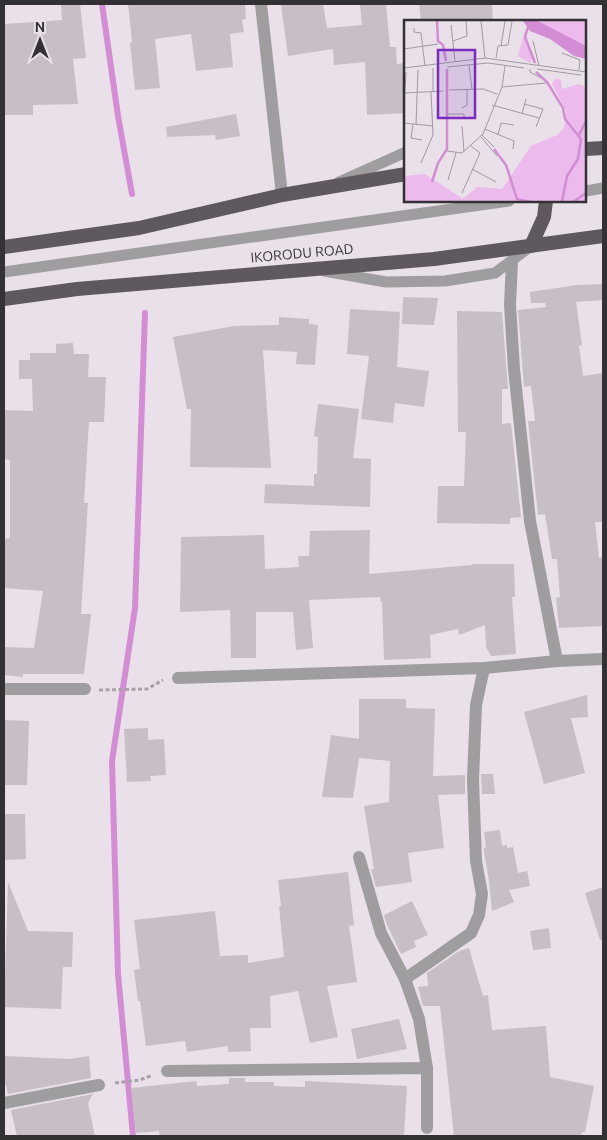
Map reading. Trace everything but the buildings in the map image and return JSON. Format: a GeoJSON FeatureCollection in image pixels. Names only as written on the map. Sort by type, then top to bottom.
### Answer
{"type":"FeatureCollection","features":[{"type":"Feature","properties":{"kind":"highway"},"geometry":{"type":"LineString","coordinates":[[587,150],[603,148]]}},
{"type":"Feature","properties":{"kind":"highway"},"geometry":{"type":"LineString","coordinates":[[4,247],[139,228],[282,195],[404,174]]}},
{"type":"Feature","properties":{"kind":"highway"},"geometry":{"type":"LineString","coordinates":[[531,246],[544,217],[546,202]]}},
{"type":"Feature","properties":{"kind":"highway","name":"IKORODU ROAD"},"geometry":{"type":"LineString","coordinates":[[4,299],[77,290],[434,259],[603,236]]}},
{"type":"Feature","properties":{"kind":"street"},"geometry":{"type":"LineString","coordinates":[[261,4],[282,195]]}},
{"type":"Feature","properties":{"kind":"street"},"geometry":{"type":"LineString","coordinates":[[512,260],[510,305],[530,521],[557,661]]}},
{"type":"Feature","properties":{"kind":"street"},"geometry":{"type":"LineString","coordinates":[[178,678],[484,668],[603,659]]}},
{"type":"Feature","properties":{"kind":"street"},"geometry":{"type":"LineString","coordinates":[[406,979],[471,933],[479,915],[482,894],[475,854],[473,780],[476,705],[484,668]]}},
{"type":"Feature","properties":{"kind":"street"},"geometry":{"type":"LineString","coordinates":[[4,689],[85,689]]}},
{"type":"Feature","properties":{"kind":"street"},"geometry":{"type":"LineString","coordinates":[[359,857],[381,933],[406,979],[419,1018],[427,1068],[427,1128]]}},
{"type":"Feature","properties":{"kind":"street"},"geometry":{"type":"LineString","coordinates":[[167,1071],[427,1068]]}},
{"type":"Feature","properties":{"kind":"street"},"geometry":{"type":"LineString","coordinates":[[4,1103],[103,1085]]}},
{"type":"Feature","properties":{"kind":"lane"},"geometry":{"type":"LineString","coordinates":[[330,187],[404,153]]}},
{"type":"Feature","properties":{"kind":"lane"},"geometry":{"type":"LineString","coordinates":[[587,191],[603,188]]}},
{"type":"Feature","properties":{"kind":"lane"},"geometry":{"type":"LineString","coordinates":[[4,272],[502,202]]}},
{"type":"Feature","properties":{"kind":"lane"},"geometry":{"type":"LineString","coordinates":[[310,269],[386,282],[445,281],[495,273],[531,246]]}},
{"type":"Feature","properties":{"kind":"path"},"geometry":{"type":"LineString","coordinates":[[104,690],[147,689]]}},
{"type":"Feature","properties":{"kind":"path"},"geometry":{"type":"LineString","coordinates":[[103,1085],[140,1080]]}},
{"type":"Feature","properties":{"kind":"waterway"},"geometry":{"type":"LineString","coordinates":[[102,4],[118,116],[132,194]]}},
{"type":"Feature","properties":{"kind":"waterway"},"geometry":{"type":"LineString","coordinates":[[133,1136],[118,974],[112,761],[135,608],[145,313]]}}]}
